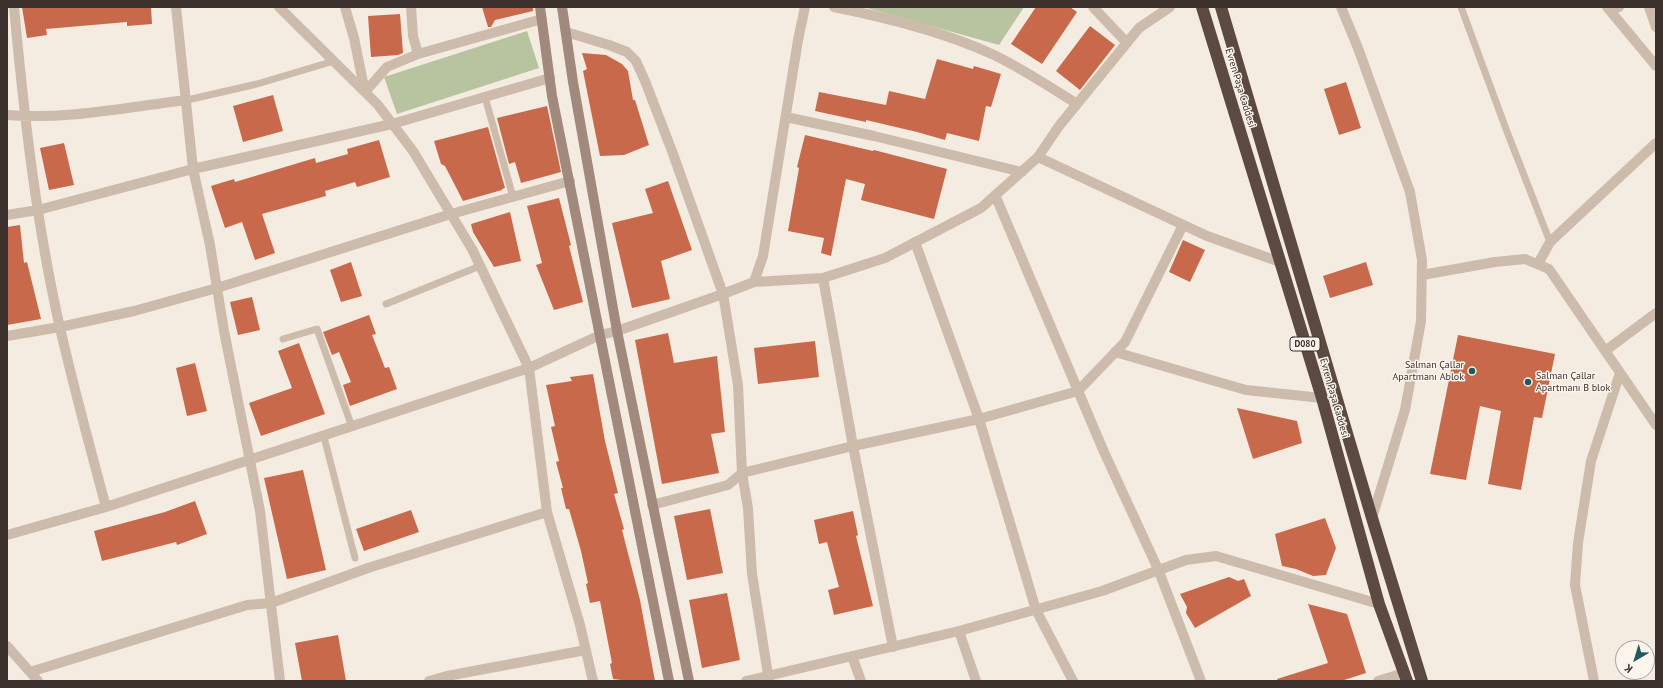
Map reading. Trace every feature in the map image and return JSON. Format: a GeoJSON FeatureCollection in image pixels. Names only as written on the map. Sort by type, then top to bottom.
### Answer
{"type":"FeatureCollection","features":[{"type":"Feature","properties":{"kind":"highway","name":"Evren Paşa Caddesi"},"geometry":{"type":"LineString","coordinates":[[1202,7],[1322,398],[1379,604],[1406,677]]}},
{"type":"Feature","properties":{"kind":"highway","name":"Evren Paşa Caddesi"},"geometry":{"type":"LineString","coordinates":[[1221,7],[1372,518],[1422,681]]}},
{"type":"Feature","properties":{"kind":"street"},"geometry":{"type":"LineString","coordinates":[[14,7],[24,117],[38,210],[60,327],[106,507]]}},
{"type":"Feature","properties":{"kind":"street"},"geometry":{"type":"LineString","coordinates":[[176,7],[187,100],[193,169],[260,511],[280,681]]}},
{"type":"Feature","properties":{"kind":"street"},"geometry":{"type":"LineString","coordinates":[[279,7],[378,104],[413,151],[472,249],[529,368],[547,512],[580,625],[593,681]]}},
{"type":"Feature","properties":{"kind":"street"},"geometry":{"type":"LineString","coordinates":[[345,7],[354,38],[365,92]]}},
{"type":"Feature","properties":{"kind":"street"},"geometry":{"type":"LineString","coordinates":[[411,7],[413,36],[418,54]]}},
{"type":"Feature","properties":{"kind":"street"},"geometry":{"type":"LineString","coordinates":[[540,7],[550,78],[669,681]]}},
{"type":"Feature","properties":{"kind":"street"},"geometry":{"type":"LineString","coordinates":[[562,7],[573,82],[617,331],[689,681]]}},
{"type":"Feature","properties":{"kind":"street"},"geometry":{"type":"LineString","coordinates":[[754,282],[763,256],[805,7]]}},
{"type":"Feature","properties":{"kind":"street"},"geometry":{"type":"LineString","coordinates":[[834,7],[920,28],[975,47],[1011,63],[1077,104]]}},
{"type":"Feature","properties":{"kind":"street"},"geometry":{"type":"LineString","coordinates":[[1094,7],[1127,43]]}},
{"type":"Feature","properties":{"kind":"street"},"geometry":{"type":"LineString","coordinates":[[7,535],[106,507],[250,461],[529,368],[600,336],[754,282],[823,278],[885,258],[981,208],[995,196],[1038,157],[1059,126],[1139,28],[1170,7]]}},
{"type":"Feature","properties":{"kind":"street"},"geometry":{"type":"LineString","coordinates":[[1341,7],[1358,48],[1410,192],[1422,260],[1421,321],[1405,410],[1372,518]]}},
{"type":"Feature","properties":{"kind":"street"},"geometry":{"type":"LineString","coordinates":[[1608,8],[1619,7]]}},
{"type":"Feature","properties":{"kind":"street"},"geometry":{"type":"LineString","coordinates":[[1650,7],[1656,27]]}},
{"type":"Feature","properties":{"kind":"street"},"geometry":{"type":"LineString","coordinates":[[1608,8],[1656,66]]}},
{"type":"Feature","properties":{"kind":"street"},"geometry":{"type":"LineString","coordinates":[[365,92],[387,67],[418,54],[542,19]]}},
{"type":"Feature","properties":{"kind":"street"},"geometry":{"type":"LineString","coordinates":[[566,32],[627,52],[636,61],[672,151],[723,294],[738,385],[742,473],[748,508],[752,574],[768,678]]}},
{"type":"Feature","properties":{"kind":"street"},"geometry":{"type":"LineString","coordinates":[[7,216],[38,210],[193,169],[392,124],[550,78]]}},
{"type":"Feature","properties":{"kind":"street"},"geometry":{"type":"LineString","coordinates":[[7,116],[24,117],[65,115],[187,100]]}},
{"type":"Feature","properties":{"kind":"street"},"geometry":{"type":"LineString","coordinates":[[786,117],[874,136],[1022,172]]}},
{"type":"Feature","properties":{"kind":"street"},"geometry":{"type":"LineString","coordinates":[[1538,264],[1550,242],[1656,143]]}},
{"type":"Feature","properties":{"kind":"street"},"geometry":{"type":"LineString","coordinates":[[1038,157],[1207,236],[1280,262]]}},
{"type":"Feature","properties":{"kind":"street"},"geometry":{"type":"LineString","coordinates":[[7,336],[60,327],[134,310],[217,288],[451,214],[570,182]]}},
{"type":"Feature","properties":{"kind":"street"},"geometry":{"type":"LineString","coordinates":[[995,196],[1104,452],[1158,569],[1201,681]]}},
{"type":"Feature","properties":{"kind":"street"},"geometry":{"type":"LineString","coordinates":[[652,505],[728,485],[742,473],[853,446],[979,419],[1078,391],[1125,342],[1183,224]]}},
{"type":"Feature","properties":{"kind":"street"},"geometry":{"type":"LineString","coordinates":[[915,242],[979,419],[1036,610],[1073,681]]}},
{"type":"Feature","properties":{"kind":"street"},"geometry":{"type":"LineString","coordinates":[[1422,275],[1518,259],[1526,259],[1548,269],[1656,425]]}},
{"type":"Feature","properties":{"kind":"street"},"geometry":{"type":"LineString","coordinates":[[823,278],[853,446],[893,647]]}},
{"type":"Feature","properties":{"kind":"street"},"geometry":{"type":"LineString","coordinates":[[1605,351],[1656,313]]}},
{"type":"Feature","properties":{"kind":"street"},"geometry":{"type":"LineString","coordinates":[[1115,352],[1246,390],[1322,398]]}},
{"type":"Feature","properties":{"kind":"street"},"geometry":{"type":"LineString","coordinates":[[1594,681],[1575,585],[1578,543],[1591,461],[1620,373]]}},
{"type":"Feature","properties":{"kind":"street"},"geometry":{"type":"LineString","coordinates":[[30,672],[246,605],[271,603],[368,568],[547,512]]}},
{"type":"Feature","properties":{"kind":"street"},"geometry":{"type":"LineString","coordinates":[[746,681],[768,678],[852,656],[959,632],[1102,591],[1158,569],[1186,560],[1216,556],[1379,604]]}},
{"type":"Feature","properties":{"kind":"street"},"geometry":{"type":"LineString","coordinates":[[959,632],[976,681]]}},
{"type":"Feature","properties":{"kind":"street"},"geometry":{"type":"LineString","coordinates":[[7,646],[38,681]]}},
{"type":"Feature","properties":{"kind":"street"},"geometry":{"type":"LineString","coordinates":[[430,681],[447,676],[586,650]]}},
{"type":"Feature","properties":{"kind":"street"},"geometry":{"type":"LineString","coordinates":[[852,656],[861,681]]}},
{"type":"Feature","properties":{"kind":"street"},"geometry":{"type":"LineString","coordinates":[[1378,681],[1406,677]]}},
{"type":"Feature","properties":{"kind":"lane"},"geometry":{"type":"LineString","coordinates":[[1461,7],[1550,242]]}},
{"type":"Feature","properties":{"kind":"lane"},"geometry":{"type":"LineString","coordinates":[[187,100],[258,84],[334,61]]}},
{"type":"Feature","properties":{"kind":"lane"},"geometry":{"type":"LineString","coordinates":[[485,97],[513,197]]}},
{"type":"Feature","properties":{"kind":"lane"},"geometry":{"type":"LineString","coordinates":[[386,304],[480,266]]}},
{"type":"Feature","properties":{"kind":"lane"},"geometry":{"type":"LineString","coordinates":[[283,339],[316,329],[352,427]]}},
{"type":"Feature","properties":{"kind":"lane"},"geometry":{"type":"LineString","coordinates":[[324,437],[355,558]]}},
{"type":"Feature","properties":{"kind":"green space"},"geometry":{"type":"Polygon","coordinates":[[[863,7],[1024,7],[999,45],[863,7]]]}},
{"type":"Feature","properties":{"kind":"green space"},"geometry":{"type":"Polygon","coordinates":[[[527,31],[539,68],[397,114],[384,77],[527,31]]]}},
{"type":"Feature","properties":{"kind":"building"},"geometry":{"type":"Polygon","coordinates":[[[22,7],[151,7],[152,24],[127,26],[127,22],[46,29],[47,35],[27,38],[22,7]]]}},
{"type":"Feature","properties":{"kind":"building"},"geometry":{"type":"Polygon","coordinates":[[[482,7],[533,7],[533,11],[495,20],[491,27],[488,27],[482,7]]]}},
{"type":"Feature","properties":{"kind":"building"},"geometry":{"type":"Polygon","coordinates":[[[1036,7],[1070,7],[1077,12],[1042,64],[1011,44],[1036,7]]]}},
{"type":"Feature","properties":{"kind":"building"},"geometry":{"type":"Polygon","coordinates":[[[400,14],[403,53],[398,55],[371,57],[368,16],[400,14]]]}},
{"type":"Feature","properties":{"kind":"building"},"geometry":{"type":"Polygon","coordinates":[[[1090,26],[1115,45],[1080,90],[1056,71],[1090,26]]]}},
{"type":"Feature","properties":{"kind":"building"},"geometry":{"type":"Polygon","coordinates":[[[582,53],[606,55],[622,64],[628,71],[633,100],[635,100],[649,145],[624,155],[600,156],[583,71],[587,69],[582,53]]]}},
{"type":"Feature","properties":{"kind":"building"},"geometry":{"type":"Polygon","coordinates":[[[937,59],[973,69],[974,66],[1001,74],[991,107],[986,106],[979,141],[947,133],[945,140],[866,120],[866,122],[815,111],[819,92],[886,105],[889,91],[925,99],[937,59]]]}},
{"type":"Feature","properties":{"kind":"building"},"geometry":{"type":"Polygon","coordinates":[[[1346,82],[1361,128],[1339,135],[1324,89],[1346,82]]]}},
{"type":"Feature","properties":{"kind":"building"},"geometry":{"type":"Polygon","coordinates":[[[273,95],[283,131],[243,142],[233,106],[273,95]]]}},
{"type":"Feature","properties":{"kind":"building"},"geometry":{"type":"Polygon","coordinates":[[[547,106],[561,172],[521,183],[515,162],[509,164],[497,118],[547,106]]]}},
{"type":"Feature","properties":{"kind":"building"},"geometry":{"type":"Polygon","coordinates":[[[488,127],[505,188],[463,201],[445,166],[441,164],[434,141],[488,127]]]}},
{"type":"Feature","properties":{"kind":"building"},"geometry":{"type":"Polygon","coordinates":[[[805,135],[874,150],[947,169],[934,219],[861,200],[865,184],[846,179],[831,256],[821,253],[824,238],[788,231],[799,168],[797,167],[805,135]]]}},
{"type":"Feature","properties":{"kind":"building"},"geometry":{"type":"Polygon","coordinates":[[[379,140],[390,177],[357,187],[355,182],[325,191],[326,196],[262,214],[275,253],[255,260],[242,222],[225,228],[211,186],[234,179],[235,182],[315,158],[316,163],[348,154],[347,149],[379,140]]]}},
{"type":"Feature","properties":{"kind":"building"},"geometry":{"type":"Polygon","coordinates":[[[64,143],[74,185],[49,190],[40,148],[64,143]]]}},
{"type":"Feature","properties":{"kind":"building"},"geometry":{"type":"Polygon","coordinates":[[[668,181],[692,250],[661,261],[670,299],[632,308],[612,223],[653,213],[645,189],[668,181]]]}},
{"type":"Feature","properties":{"kind":"building"},"geometry":{"type":"Polygon","coordinates":[[[559,198],[583,302],[554,310],[536,265],[542,263],[527,206],[559,198]]]}},
{"type":"Feature","properties":{"kind":"building"},"geometry":{"type":"Polygon","coordinates":[[[510,212],[521,261],[494,267],[473,232],[471,224],[510,212]]]}},
{"type":"Feature","properties":{"kind":"building"},"geometry":{"type":"Polygon","coordinates":[[[20,225],[24,263],[27,262],[41,319],[7,325],[7,227],[20,225]]]}},
{"type":"Feature","properties":{"kind":"building"},"geometry":{"type":"Polygon","coordinates":[[[1183,240],[1205,250],[1190,282],[1169,272],[1183,240]]]}},
{"type":"Feature","properties":{"kind":"building"},"geometry":{"type":"Polygon","coordinates":[[[351,262],[362,296],[341,302],[330,270],[351,262]]]}},
{"type":"Feature","properties":{"kind":"building"},"geometry":{"type":"Polygon","coordinates":[[[1366,262],[1373,285],[1330,298],[1323,276],[1366,262]]]}},
{"type":"Feature","properties":{"kind":"building"},"geometry":{"type":"Polygon","coordinates":[[[252,297],[260,330],[238,335],[230,302],[252,297]]]}},
{"type":"Feature","properties":{"kind":"building"},"geometry":{"type":"Polygon","coordinates":[[[369,315],[376,334],[372,335],[385,368],[389,367],[397,389],[350,406],[343,385],[351,382],[339,352],[332,355],[323,332],[369,315]]]}},
{"type":"Feature","properties":{"kind":"building"},"geometry":{"type":"Polygon","coordinates":[[[668,333],[674,363],[717,356],[725,432],[711,434],[719,473],[662,484],[635,340],[668,333]]]}},
{"type":"Feature","properties":{"kind":"building"},"geometry":{"type":"Polygon","coordinates":[[[1458,335],[1555,354],[1542,418],[1534,417],[1521,490],[1488,484],[1501,411],[1480,406],[1466,480],[1430,474],[1458,335]]]}},
{"type":"Feature","properties":{"kind":"building"},"geometry":{"type":"Polygon","coordinates":[[[815,341],[819,377],[758,384],[754,348],[815,341]]]}},
{"type":"Feature","properties":{"kind":"building"},"geometry":{"type":"Polygon","coordinates":[[[299,343],[325,414],[261,436],[249,403],[292,388],[278,351],[299,343]]]}},
{"type":"Feature","properties":{"kind":"building"},"geometry":{"type":"Polygon","coordinates":[[[195,363],[207,411],[187,416],[176,368],[195,363]]]}},
{"type":"Feature","properties":{"kind":"building"},"geometry":{"type":"Polygon","coordinates":[[[593,374],[605,441],[618,493],[614,494],[624,529],[622,530],[640,600],[655,681],[613,679],[610,664],[612,663],[600,601],[590,603],[586,584],[588,583],[581,551],[569,509],[566,509],[561,488],[563,488],[556,462],[559,461],[551,427],[555,426],[546,385],[572,381],[570,377],[593,374]]]}},
{"type":"Feature","properties":{"kind":"building"},"geometry":{"type":"Polygon","coordinates":[[[1237,408],[1297,421],[1302,443],[1253,459],[1237,408]]]}},
{"type":"Feature","properties":{"kind":"building"},"geometry":{"type":"Polygon","coordinates":[[[303,470],[326,570],[287,579],[264,478],[303,470]]]}},
{"type":"Feature","properties":{"kind":"building"},"geometry":{"type":"Polygon","coordinates":[[[195,501],[207,534],[177,545],[176,542],[102,561],[94,531],[165,512],[195,501]]]}},
{"type":"Feature","properties":{"kind":"building"},"geometry":{"type":"Polygon","coordinates":[[[710,509],[723,573],[687,580],[674,516],[710,509]]]}},
{"type":"Feature","properties":{"kind":"building"},"geometry":{"type":"Polygon","coordinates":[[[411,510],[419,532],[364,551],[356,529],[411,510]]]}},
{"type":"Feature","properties":{"kind":"building"},"geometry":{"type":"Polygon","coordinates":[[[853,511],[858,535],[856,536],[873,606],[834,615],[828,590],[839,587],[827,542],[819,544],[814,520],[853,511]]]}},
{"type":"Feature","properties":{"kind":"building"},"geometry":{"type":"Polygon","coordinates":[[[1325,518],[1336,548],[1326,575],[1313,576],[1296,569],[1282,566],[1275,534],[1325,518]]]}},
{"type":"Feature","properties":{"kind":"building"},"geometry":{"type":"Polygon","coordinates":[[[1229,577],[1238,581],[1244,579],[1251,596],[1195,628],[1186,613],[1187,607],[1180,594],[1229,577]]]}},
{"type":"Feature","properties":{"kind":"building"},"geometry":{"type":"Polygon","coordinates":[[[727,593],[740,660],[702,668],[689,600],[727,593]]]}},
{"type":"Feature","properties":{"kind":"building"},"geometry":{"type":"Polygon","coordinates":[[[1308,604],[1347,614],[1366,673],[1341,681],[1278,681],[1277,679],[1328,663],[1308,604]]]}},
{"type":"Feature","properties":{"kind":"building"},"geometry":{"type":"Polygon","coordinates":[[[338,635],[346,681],[302,681],[295,643],[338,635]]]}},
{"type":"Feature","properties":{"kind":"place","name":"Salman Çallar Apartmanı Ablok"},"geometry":{"type":"Point","coordinates":[1472,371]}},
{"type":"Feature","properties":{"kind":"place","name":"Salman Çallar Apartmanı B blok"},"geometry":{"type":"Point","coordinates":[1528,382]}}]}
